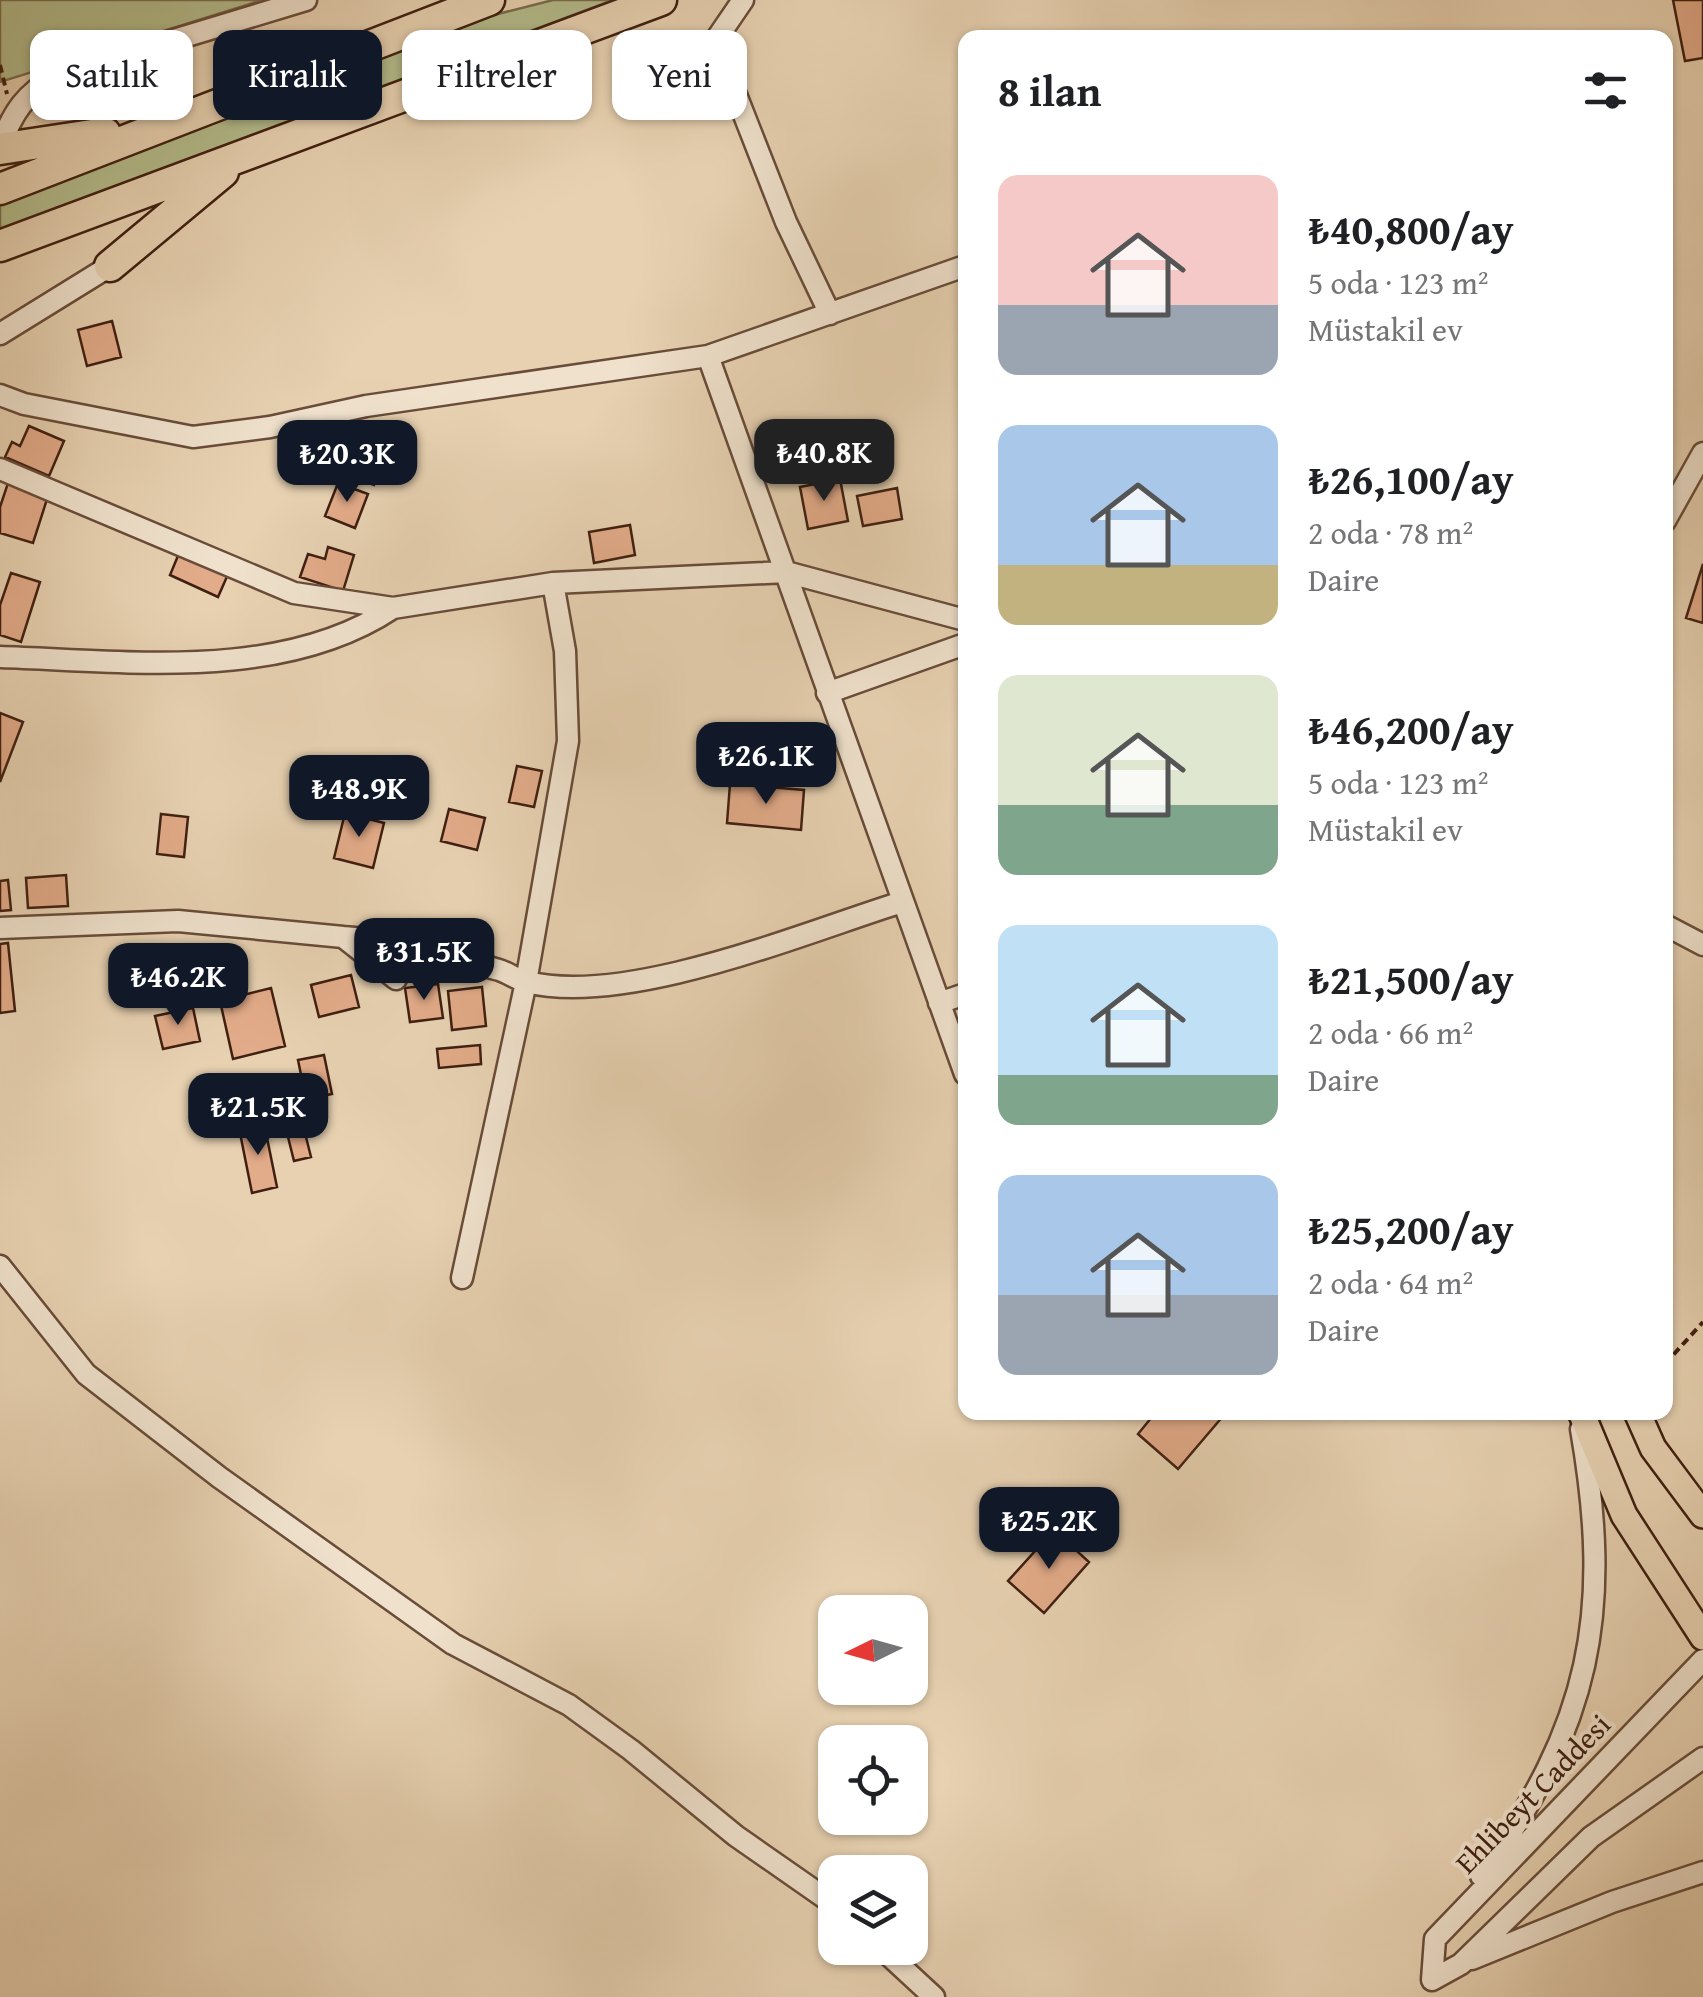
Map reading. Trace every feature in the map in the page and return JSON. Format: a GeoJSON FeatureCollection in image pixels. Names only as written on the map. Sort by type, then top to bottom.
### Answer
{"type":"FeatureCollection","features":[{"type":"Feature","properties":{"kind":"highway"},"geometry":{"type":"LineString","coordinates":[[193,114],[490,0]]}},
{"type":"Feature","properties":{"kind":"highway"},"geometry":{"type":"LineString","coordinates":[[0,246],[661,0]]}},
{"type":"Feature","properties":{"kind":"highway"},"geometry":{"type":"LineString","coordinates":[[0,148],[177,120]]}},
{"type":"Feature","properties":{"kind":"highway"},"geometry":{"type":"LineString","coordinates":[[0,189],[177,120]]}},
{"type":"Feature","properties":{"kind":"highway"},"geometry":{"type":"LineString","coordinates":[[110,266],[241,157]]}},
{"type":"Feature","properties":{"kind":"main road"},"geometry":{"type":"LineString","coordinates":[[1583,1420],[1633,1532],[1703,1637]]}},
{"type":"Feature","properties":{"kind":"main road"},"geometry":{"type":"LineString","coordinates":[[1641,1420],[1653,1448],[1703,1515]]}},
{"type":"Feature","properties":{"kind":"street"},"geometry":{"type":"LineString","coordinates":[[0,148],[12,114],[30,92],[58,75],[306,0]]}},
{"type":"Feature","properties":{"kind":"street"},"geometry":{"type":"LineString","coordinates":[[743,0],[715,41],[786,222],[830,314]]}},
{"type":"Feature","properties":{"kind":"street"},"geometry":{"type":"LineString","coordinates":[[0,334],[110,266]]}},
{"type":"Feature","properties":{"kind":"street"},"geometry":{"type":"LineString","coordinates":[[0,395],[42,408],[193,437],[270,427],[366,406],[708,356],[958,268]]}},
{"type":"Feature","properties":{"kind":"street"},"geometry":{"type":"LineString","coordinates":[[708,356],[958,1055]]}},
{"type":"Feature","properties":{"kind":"street"},"geometry":{"type":"LineString","coordinates":[[1673,507],[1703,452]]}},
{"type":"Feature","properties":{"kind":"street"},"geometry":{"type":"LineString","coordinates":[[0,469],[294,593],[393,608],[553,583],[786,572],[958,618]]}},
{"type":"Feature","properties":{"kind":"street"},"geometry":{"type":"LineString","coordinates":[[462,1278],[526,982],[568,741],[564,650],[553,583]]}},
{"type":"Feature","properties":{"kind":"street"},"geometry":{"type":"LineString","coordinates":[[0,658],[206,661],[285,652],[364,627],[393,608]]}},
{"type":"Feature","properties":{"kind":"street"},"geometry":{"type":"LineString","coordinates":[[827,693],[958,646]]}},
{"type":"Feature","properties":{"kind":"street"},"geometry":{"type":"LineString","coordinates":[[0,928],[178,921],[371,939],[502,971],[526,982],[579,986],[640,983],[902,902]]}},
{"type":"Feature","properties":{"kind":"street"},"geometry":{"type":"LineString","coordinates":[[1673,930],[1703,946]]}},
{"type":"Feature","properties":{"kind":"street"},"geometry":{"type":"LineString","coordinates":[[343,937],[396,979]]}},
{"type":"Feature","properties":{"kind":"street"},"geometry":{"type":"LineString","coordinates":[[939,1003],[958,996]]}},
{"type":"Feature","properties":{"kind":"street"},"geometry":{"type":"LineString","coordinates":[[0,1266],[86,1374],[219,1477],[453,1644],[569,1706],[632,1750],[736,1836],[818,1890]]}},
{"type":"Feature","properties":{"kind":"street"},"geometry":{"type":"LineString","coordinates":[[1432,1980],[1435,1939],[1525,1815],[1563,1742],[1588,1660],[1596,1571],[1593,1501],[1580,1420]]}},
{"type":"Feature","properties":{"kind":"street","name":"Ehlibeyt Caddesi"},"geometry":{"type":"LineString","coordinates":[[1435,1939],[1703,1660]]}},
{"type":"Feature","properties":{"kind":"street"},"geometry":{"type":"LineString","coordinates":[[1461,1964],[1590,1837],[1703,1758]]}},
{"type":"Feature","properties":{"kind":"street"},"geometry":{"type":"LineString","coordinates":[[1416,1997],[1432,1980],[1461,1964],[1612,1902],[1703,1872]]}},
{"type":"Feature","properties":{"kind":"street"},"geometry":{"type":"LineString","coordinates":[[899,1965],[934,1997]]}},
{"type":"Feature","properties":{"kind":"path"},"geometry":{"type":"LineString","coordinates":[[0,65],[12,114]]}},
{"type":"Feature","properties":{"kind":"path"},"geometry":{"type":"LineString","coordinates":[[1673,1355],[1703,1322]]}},
{"type":"Feature","properties":{"kind":"green space"},"geometry":{"type":"Polygon","coordinates":[[[0,0],[263,0],[167,30],[30,30],[30,73],[0,82],[0,0]]]}},
{"type":"Feature","properties":{"kind":"green space"},"geometry":{"type":"Polygon","coordinates":[[[553,0],[613,0],[533,30],[452,30],[553,0]]]}},
{"type":"Feature","properties":{"kind":"green space"},"geometry":{"type":"Polygon","coordinates":[[[402,49],[402,80],[382,87],[382,57],[402,49]]]}},
{"type":"Feature","properties":{"kind":"green space"},"geometry":{"type":"Polygon","coordinates":[[[220,120],[295,120],[0,231],[0,205],[220,120]]]}},
{"type":"Feature","properties":{"kind":"building"},"geometry":{"type":"Polygon","coordinates":[[[1673,0],[1703,0],[1703,58],[1685,61],[1673,0]]]}},
{"type":"Feature","properties":{"kind":"building"},"geometry":{"type":"Polygon","coordinates":[[[112,321],[121,357],[87,366],[78,330],[112,321]]]}},
{"type":"Feature","properties":{"kind":"building"},"geometry":{"type":"Polygon","coordinates":[[[29,426],[64,441],[49,476],[5,457],[12,442],[20,446],[29,426]]]}},
{"type":"Feature","properties":{"kind":"building"},"geometry":{"type":"Polygon","coordinates":[[[353,435],[388,449],[374,485],[339,472],[353,435]]]}},
{"type":"Feature","properties":{"kind":"building"},"geometry":{"type":"Polygon","coordinates":[[[840,479],[848,521],[808,529],[800,487],[840,479]]]}},
{"type":"Feature","properties":{"kind":"building"},"geometry":{"type":"Polygon","coordinates":[[[8,483],[48,496],[33,543],[0,533],[0,507],[8,483]]]}},
{"type":"Feature","properties":{"kind":"building"},"geometry":{"type":"Polygon","coordinates":[[[338,483],[368,494],[355,528],[325,516],[338,483]]]}},
{"type":"Feature","properties":{"kind":"building"},"geometry":{"type":"Polygon","coordinates":[[[897,488],[902,519],[863,526],[857,496],[897,488]]]}},
{"type":"Feature","properties":{"kind":"building"},"geometry":{"type":"Polygon","coordinates":[[[630,525],[635,555],[594,563],[589,532],[630,525]]]}},
{"type":"Feature","properties":{"kind":"building"},"geometry":{"type":"Polygon","coordinates":[[[328,547],[354,555],[343,591],[300,577],[308,554],[325,559],[328,547]]]}},
{"type":"Feature","properties":{"kind":"building"},"geometry":{"type":"Polygon","coordinates":[[[180,551],[229,572],[218,597],[170,575],[180,551]]]}},
{"type":"Feature","properties":{"kind":"building"},"geometry":{"type":"Polygon","coordinates":[[[1703,564],[1703,623],[1686,618],[1703,564]]]}},
{"type":"Feature","properties":{"kind":"building"},"geometry":{"type":"Polygon","coordinates":[[[11,573],[40,582],[21,642],[0,635],[0,605],[11,573]]]}},
{"type":"Feature","properties":{"kind":"building"},"geometry":{"type":"Polygon","coordinates":[[[0,713],[23,722],[0,782],[0,713]]]}},
{"type":"Feature","properties":{"kind":"building"},"geometry":{"type":"Polygon","coordinates":[[[517,766],[542,771],[534,807],[509,802],[517,766]]]}},
{"type":"Feature","properties":{"kind":"building"},"geometry":{"type":"Polygon","coordinates":[[[730,784],[804,790],[801,830],[727,823],[730,784]]]}},
{"type":"Feature","properties":{"kind":"building"},"geometry":{"type":"Polygon","coordinates":[[[449,809],[485,818],[477,850],[441,841],[449,809]]]}},
{"type":"Feature","properties":{"kind":"building"},"geometry":{"type":"Polygon","coordinates":[[[345,813],[384,823],[373,868],[334,858],[345,813]]]}},
{"type":"Feature","properties":{"kind":"building"},"geometry":{"type":"Polygon","coordinates":[[[161,814],[188,817],[184,857],[157,854],[161,814]]]}},
{"type":"Feature","properties":{"kind":"building"},"geometry":{"type":"Polygon","coordinates":[[[66,875],[68,906],[28,908],[26,878],[66,875]]]}},
{"type":"Feature","properties":{"kind":"building"},"geometry":{"type":"Polygon","coordinates":[[[8,880],[11,910],[0,911],[0,881],[8,880]]]}},
{"type":"Feature","properties":{"kind":"building"},"geometry":{"type":"Polygon","coordinates":[[[8,943],[15,1011],[0,1013],[0,944],[8,943]]]}},
{"type":"Feature","properties":{"kind":"building"},"geometry":{"type":"Polygon","coordinates":[[[351,975],[359,1007],[319,1017],[311,985],[351,975]]]}},
{"type":"Feature","properties":{"kind":"building"},"geometry":{"type":"Polygon","coordinates":[[[438,984],[443,1018],[410,1022],[405,988],[438,984]]]}},
{"type":"Feature","properties":{"kind":"building"},"geometry":{"type":"Polygon","coordinates":[[[482,987],[486,1026],[452,1030],[448,991],[482,987]]]}},
{"type":"Feature","properties":{"kind":"building"},"geometry":{"type":"Polygon","coordinates":[[[271,988],[285,1046],[233,1059],[220,1001],[271,988]]]}},
{"type":"Feature","properties":{"kind":"building"},"geometry":{"type":"Polygon","coordinates":[[[193,1008],[200,1041],[163,1049],[155,1016],[193,1008]]]}},
{"type":"Feature","properties":{"kind":"building"},"geometry":{"type":"Polygon","coordinates":[[[480,1045],[481,1064],[439,1068],[437,1049],[480,1045]]]}},
{"type":"Feature","properties":{"kind":"building"},"geometry":{"type":"Polygon","coordinates":[[[324,1055],[332,1094],[306,1099],[298,1060],[324,1055]]]}},
{"type":"Feature","properties":{"kind":"building"},"geometry":{"type":"Polygon","coordinates":[[[301,1117],[311,1157],[294,1161],[284,1121],[301,1117]]]}},
{"type":"Feature","properties":{"kind":"building"},"geometry":{"type":"Polygon","coordinates":[[[264,1123],[277,1187],[252,1193],[239,1128],[264,1123]]]}},
{"type":"Feature","properties":{"kind":"building"},"geometry":{"type":"Polygon","coordinates":[[[1149,1420],[1220,1420],[1178,1469],[1138,1434],[1149,1420]]]}},
{"type":"Feature","properties":{"kind":"building"},"geometry":{"type":"Polygon","coordinates":[[[1054,1530],[1089,1562],[1044,1613],[1008,1581],[1054,1530]]]}}]}
